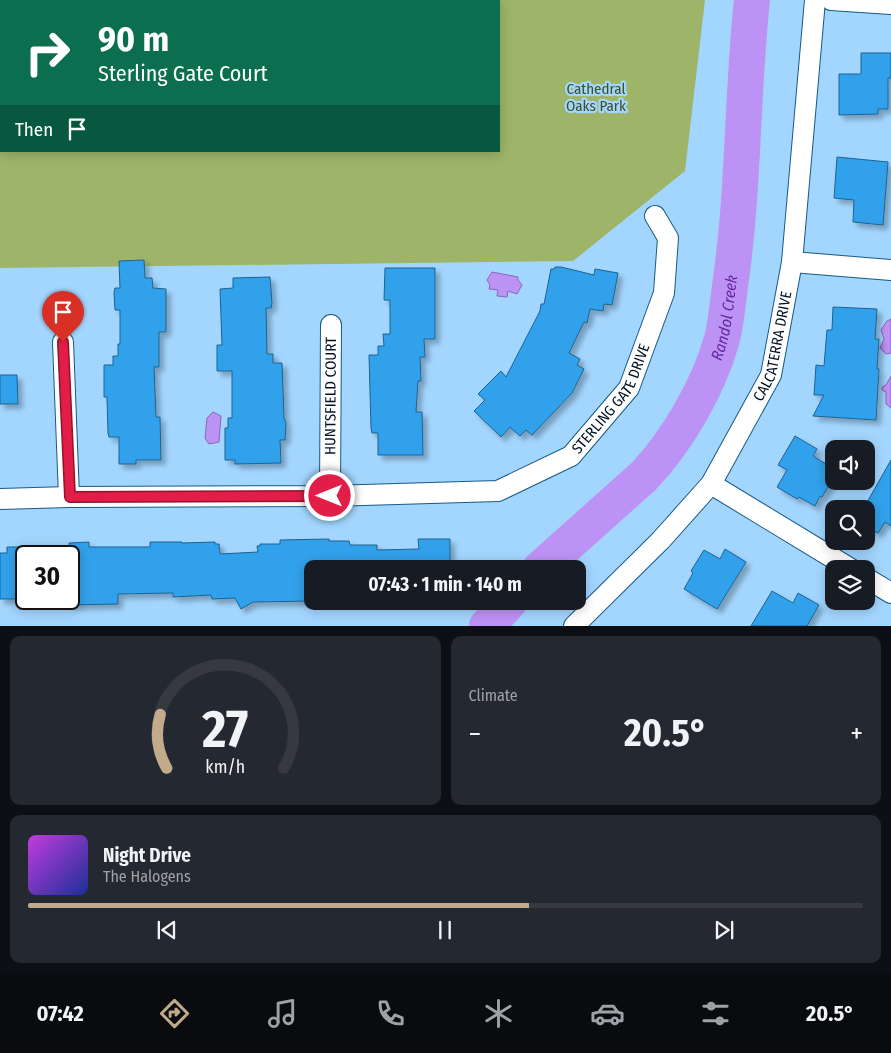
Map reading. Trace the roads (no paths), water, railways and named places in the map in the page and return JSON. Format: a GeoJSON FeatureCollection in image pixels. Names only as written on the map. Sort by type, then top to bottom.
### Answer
{"type":"FeatureCollection","features":[{"type":"Feature","properties":{"kind":"street","name":"CALCATERRA DRIVE"},"geometry":{"type":"LineString","coordinates":[[574,626],[662,540],[711,484],[771,375],[792,262],[815,0]]}},
{"type":"Feature","properties":{"kind":"street"},"geometry":{"type":"LineString","coordinates":[[831,0],[891,4]]}},
{"type":"Feature","properties":{"kind":"street","name":"STERLING GATE DRIVE"},"geometry":{"type":"LineString","coordinates":[[0,499],[330,496],[498,491],[572,456],[629,388],[664,293],[668,238],[655,216]]}},
{"type":"Feature","properties":{"kind":"street"},"geometry":{"type":"LineString","coordinates":[[792,262],[891,270]]}},
{"type":"Feature","properties":{"kind":"street","name":"HUNTSFIELD COURT"},"geometry":{"type":"LineString","coordinates":[[330,496],[331,326]]}},
{"type":"Feature","properties":{"kind":"street"},"geometry":{"type":"LineString","coordinates":[[63,342],[70,497]]}},
{"type":"Feature","properties":{"kind":"street"},"geometry":{"type":"LineString","coordinates":[[711,484],[836,560]]}},
{"type":"Feature","properties":{"kind":"street"},"geometry":{"type":"LineString","coordinates":[[875,583],[890,591]]}},
{"type":"Feature","properties":{"kind":"waterway","name":"Randol Creek"},"geometry":{"type":"LineString","coordinates":[[550,560],[644,476],[657,462],[691,412],[701,394],[716,357],[725,324],[735,244],[752,0]]}},
{"type":"Feature","properties":{"kind":"waterway","name":"Randol Creek"},"geometry":{"type":"LineString","coordinates":[[487,626],[502,610]]}},
{"type":"Feature","properties":{"kind":"park label","name":"Cathedral Oaks Park"},"geometry":{"type":"Point","coordinates":[596,98]}}]}
